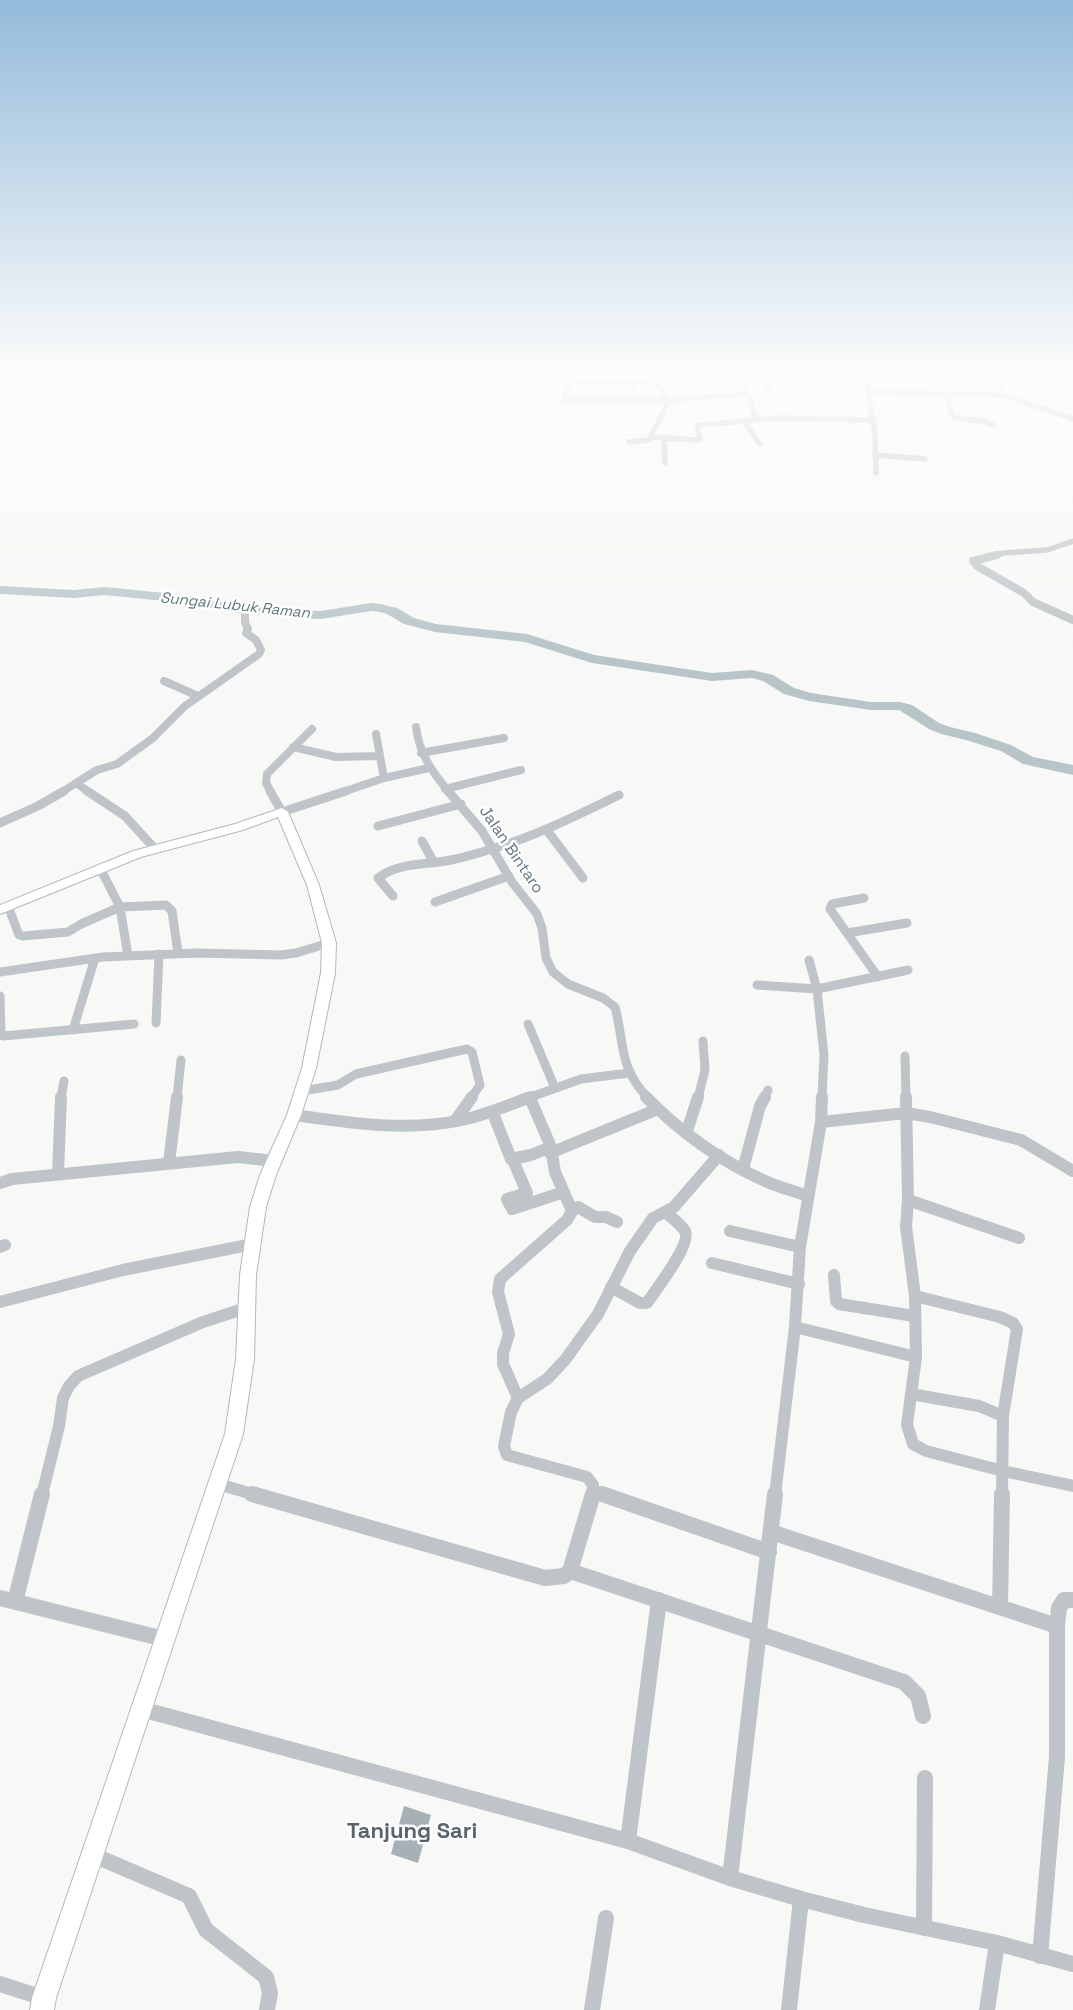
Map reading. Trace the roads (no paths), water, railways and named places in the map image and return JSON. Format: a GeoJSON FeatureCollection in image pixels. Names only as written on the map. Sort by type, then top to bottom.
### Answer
{"type":"FeatureCollection","features":[{"type":"Feature","properties":{"kind":"street"},"geometry":{"type":"LineString","coordinates":[[876,468],[876,472]]}},
{"type":"Feature","properties":{"kind":"street"},"geometry":{"type":"LineString","coordinates":[[1073,541],[1047,550],[1004,553],[973,561],[977,566],[1024,593],[1033,602],[1073,620]]}},
{"type":"Feature","properties":{"kind":"street"},"geometry":{"type":"LineString","coordinates":[[0,823],[38,806],[97,770],[117,764],[160,732],[198,696],[259,654],[261,650],[256,640],[246,633],[248,629],[245,623],[245,614]]}},
{"type":"Feature","properties":{"kind":"street"},"geometry":{"type":"LineString","coordinates":[[164,681],[198,696]]}},
{"type":"Feature","properties":{"kind":"street","name":"Jalan Bintaro"},"geometry":{"type":"LineString","coordinates":[[416,728],[421,753],[430,768],[437,775],[445,789],[461,804],[536,913],[540,922],[544,953],[554,973],[572,986],[610,1002],[615,1007],[629,1073]]}},
{"type":"Feature","properties":{"kind":"street"},"geometry":{"type":"LineString","coordinates":[[0,1984],[43,2004],[234,1434],[245,1359],[248,1275],[258,1207],[274,1161],[294,1115],[309,1068],[328,973],[329,943],[314,885],[266,779],[270,769],[312,729]]}},
{"type":"Feature","properties":{"kind":"street"},"geometry":{"type":"LineString","coordinates":[[376,734],[384,778]]}},
{"type":"Feature","properties":{"kind":"street"},"geometry":{"type":"LineString","coordinates":[[421,753],[504,738]]}},
{"type":"Feature","properties":{"kind":"street"},"geometry":{"type":"LineString","coordinates":[[293,747],[336,758],[380,756]]}},
{"type":"Feature","properties":{"kind":"street"},"geometry":{"type":"LineString","coordinates":[[178,953],[172,911],[169,907],[157,904],[120,907],[81,924],[68,932],[23,936],[19,936],[4,908],[154,848],[239,828],[384,778],[430,768]]}},
{"type":"Feature","properties":{"kind":"street"},"geometry":{"type":"LineString","coordinates":[[445,789],[521,770]]}},
{"type":"Feature","properties":{"kind":"street"},"geometry":{"type":"LineString","coordinates":[[76,783],[125,816],[154,848]]}},
{"type":"Feature","properties":{"kind":"street"},"geometry":{"type":"LineString","coordinates":[[393,896],[379,881],[380,875],[422,863],[453,859],[493,848],[546,829],[619,795]]}},
{"type":"Feature","properties":{"kind":"street"},"geometry":{"type":"LineString","coordinates":[[378,826],[461,804]]}},
{"type":"Feature","properties":{"kind":"street"},"geometry":{"type":"LineString","coordinates":[[546,829],[583,878]]}},
{"type":"Feature","properties":{"kind":"street"},"geometry":{"type":"LineString","coordinates":[[422,841],[433,862]]}},
{"type":"Feature","properties":{"kind":"street"},"geometry":{"type":"LineString","coordinates":[[100,868],[120,907],[128,956]]}},
{"type":"Feature","properties":{"kind":"street"},"geometry":{"type":"LineString","coordinates":[[435,902],[509,876]]}},
{"type":"Feature","properties":{"kind":"street"},"geometry":{"type":"LineString","coordinates":[[864,898],[830,905],[830,909],[878,977]]}},
{"type":"Feature","properties":{"kind":"street"},"geometry":{"type":"LineString","coordinates":[[847,933],[907,923]]}},
{"type":"Feature","properties":{"kind":"street"},"geometry":{"type":"LineString","coordinates":[[0,972],[95,958],[160,954],[296,954],[329,943]]}},
{"type":"Feature","properties":{"kind":"street"},"geometry":{"type":"LineString","coordinates":[[156,1023],[160,954]]}},
{"type":"Feature","properties":{"kind":"street"},"geometry":{"type":"LineString","coordinates":[[73,1030],[95,958]]}},
{"type":"Feature","properties":{"kind":"street"},"geometry":{"type":"LineString","coordinates":[[730,1878],[795,1327],[800,1247],[821,1122],[824,1055],[817,989],[809,960]]}},
{"type":"Feature","properties":{"kind":"street"},"geometry":{"type":"LineString","coordinates":[[757,985],[817,989],[908,970]]}},
{"type":"Feature","properties":{"kind":"street"},"geometry":{"type":"LineString","coordinates":[[0,996],[1,1034],[3,1036],[134,1024]]}},
{"type":"Feature","properties":{"kind":"street"},"geometry":{"type":"LineString","coordinates":[[528,1024],[555,1088]]}},
{"type":"Feature","properties":{"kind":"street"},"geometry":{"type":"LineString","coordinates":[[686,1131],[695,1110],[705,1070],[703,1041]]}},
{"type":"Feature","properties":{"kind":"street"},"geometry":{"type":"LineString","coordinates":[[302,1091],[342,1084],[356,1074],[467,1049],[472,1052],[480,1085],[455,1121]]}},
{"type":"Feature","properties":{"kind":"street"},"geometry":{"type":"LineString","coordinates":[[905,1056],[908,1200],[906,1227],[915,1296],[916,1357],[907,1425],[913,1444],[926,1450],[1002,1471],[1073,1486]]}},
{"type":"Feature","properties":{"kind":"street"},"geometry":{"type":"LineString","coordinates":[[168,1163],[181,1060]]}},
{"type":"Feature","properties":{"kind":"street"},"geometry":{"type":"LineString","coordinates":[[294,1115],[389,1126],[455,1121],[492,1111],[555,1088],[601,1075],[629,1073],[658,1110],[719,1156],[765,1181],[808,1196]]}},
{"type":"Feature","properties":{"kind":"street"},"geometry":{"type":"LineString","coordinates":[[58,1174],[59,1105],[64,1081]]}},
{"type":"Feature","properties":{"kind":"street"},"geometry":{"type":"LineString","coordinates":[[743,1169],[760,1106],[768,1090]]}},
{"type":"Feature","properties":{"kind":"street"},"geometry":{"type":"LineString","coordinates":[[530,1098],[551,1150],[552,1166],[572,1211]]}},
{"type":"Feature","properties":{"kind":"street"},"geometry":{"type":"LineString","coordinates":[[513,1160],[551,1150],[658,1110]]}},
{"type":"Feature","properties":{"kind":"street"},"geometry":{"type":"LineString","coordinates":[[492,1111],[510,1159],[513,1160],[527,1192],[507,1199],[512,1209],[564,1192]]}},
{"type":"Feature","properties":{"kind":"street"},"geometry":{"type":"LineString","coordinates":[[821,1122],[906,1113],[1020,1140],[1073,1171]]}},
{"type":"Feature","properties":{"kind":"street"},"geometry":{"type":"LineString","coordinates":[[0,1183],[12,1179],[238,1156],[274,1161]]}},
{"type":"Feature","properties":{"kind":"street"},"geometry":{"type":"LineString","coordinates":[[218,1484],[545,1578],[564,1576],[570,1571],[594,1492],[593,1485],[587,1477],[508,1455],[504,1446],[511,1412],[518,1398],[547,1378],[565,1360],[598,1314],[635,1242],[653,1218],[681,1200],[719,1156]]}},
{"type":"Feature","properties":{"kind":"street"},"geometry":{"type":"LineString","coordinates":[[908,1200],[1019,1238]]}},
{"type":"Feature","properties":{"kind":"street"},"geometry":{"type":"LineString","coordinates":[[518,1398],[504,1367],[502,1354],[509,1339],[498,1285],[505,1274],[567,1220],[572,1211],[578,1207],[595,1217],[606,1217],[617,1222]]}},
{"type":"Feature","properties":{"kind":"street"},"geometry":{"type":"LineString","coordinates":[[612,1287],[640,1303],[646,1303],[685,1243],[685,1231],[665,1212]]}},
{"type":"Feature","properties":{"kind":"street"},"geometry":{"type":"LineString","coordinates":[[730,1231],[800,1247]]}},
{"type":"Feature","properties":{"kind":"street"},"geometry":{"type":"LineString","coordinates":[[0,1302],[123,1270],[253,1244]]}},
{"type":"Feature","properties":{"kind":"street"},"geometry":{"type":"LineString","coordinates":[[712,1263],[799,1284]]}},
{"type":"Feature","properties":{"kind":"street"},"geometry":{"type":"LineString","coordinates":[[834,1275],[836,1301],[839,1304],[914,1316]]}},
{"type":"Feature","properties":{"kind":"street"},"geometry":{"type":"LineString","coordinates":[[915,1296],[1009,1320],[1017,1330],[1003,1416],[1000,1606]]}},
{"type":"Feature","properties":{"kind":"street"},"geometry":{"type":"LineString","coordinates":[[15,1602],[58,1426],[62,1399],[69,1384],[78,1376],[203,1322],[246,1308]]}},
{"type":"Feature","properties":{"kind":"street"},"geometry":{"type":"LineString","coordinates":[[795,1327],[916,1357]]}},
{"type":"Feature","properties":{"kind":"street"},"geometry":{"type":"LineString","coordinates":[[911,1394],[979,1406],[1003,1416]]}},
{"type":"Feature","properties":{"kind":"street"},"geometry":{"type":"LineString","coordinates":[[594,1492],[769,1552]]}},
{"type":"Feature","properties":{"kind":"street"},"geometry":{"type":"LineString","coordinates":[[771,1532],[1057,1626]]}},
{"type":"Feature","properties":{"kind":"street"},"geometry":{"type":"LineString","coordinates":[[570,1571],[904,1682],[912,1687],[919,1697],[923,1716]]}},
{"type":"Feature","properties":{"kind":"street"},"geometry":{"type":"LineString","coordinates":[[0,1598],[164,1639]]}},
{"type":"Feature","properties":{"kind":"street"},"geometry":{"type":"LineString","coordinates":[[628,1841],[659,1600]]}},
{"type":"Feature","properties":{"kind":"street"},"geometry":{"type":"LineString","coordinates":[[1040,1956],[1057,1757],[1057,1626],[1059,1608],[1064,1600],[1073,1600]]}},
{"type":"Feature","properties":{"kind":"street"},"geometry":{"type":"LineString","coordinates":[[141,1709],[628,1841],[730,1878],[801,1899],[997,1943],[1073,1964]]}},
{"type":"Feature","properties":{"kind":"street"},"geometry":{"type":"LineString","coordinates":[[924,1928],[925,1778]]}},
{"type":"Feature","properties":{"kind":"street"},"geometry":{"type":"LineString","coordinates":[[93,1855],[189,1896],[206,1930],[266,1977],[270,1993],[266,2010]]}},
{"type":"Feature","properties":{"kind":"street"},"geometry":{"type":"LineString","coordinates":[[789,2010],[801,1899]]}},
{"type":"Feature","properties":{"kind":"street"},"geometry":{"type":"LineString","coordinates":[[592,2010],[606,1918]]}},
{"type":"Feature","properties":{"kind":"street"},"geometry":{"type":"LineString","coordinates":[[987,2010],[997,1943]]}},
{"type":"Feature","properties":{"kind":"waterway","name":"Sungai Lubuk Raman"},"geometry":{"type":"LineString","coordinates":[[0,590],[74,594],[105,591],[184,599],[232,608],[293,614],[321,615],[371,607],[380,608],[392,611],[409,621],[435,628],[527,638],[592,659],[712,677],[752,674],[768,678],[789,691],[809,697],[871,706],[900,706],[907,708],[934,726],[946,731],[970,736],[1006,748],[1028,761],[1073,770]]}},
{"type":"Feature","properties":{"kind":"district","name":"Tanjung Sari"},"geometry":{"type":"Point","coordinates":[412,1832]}}]}
